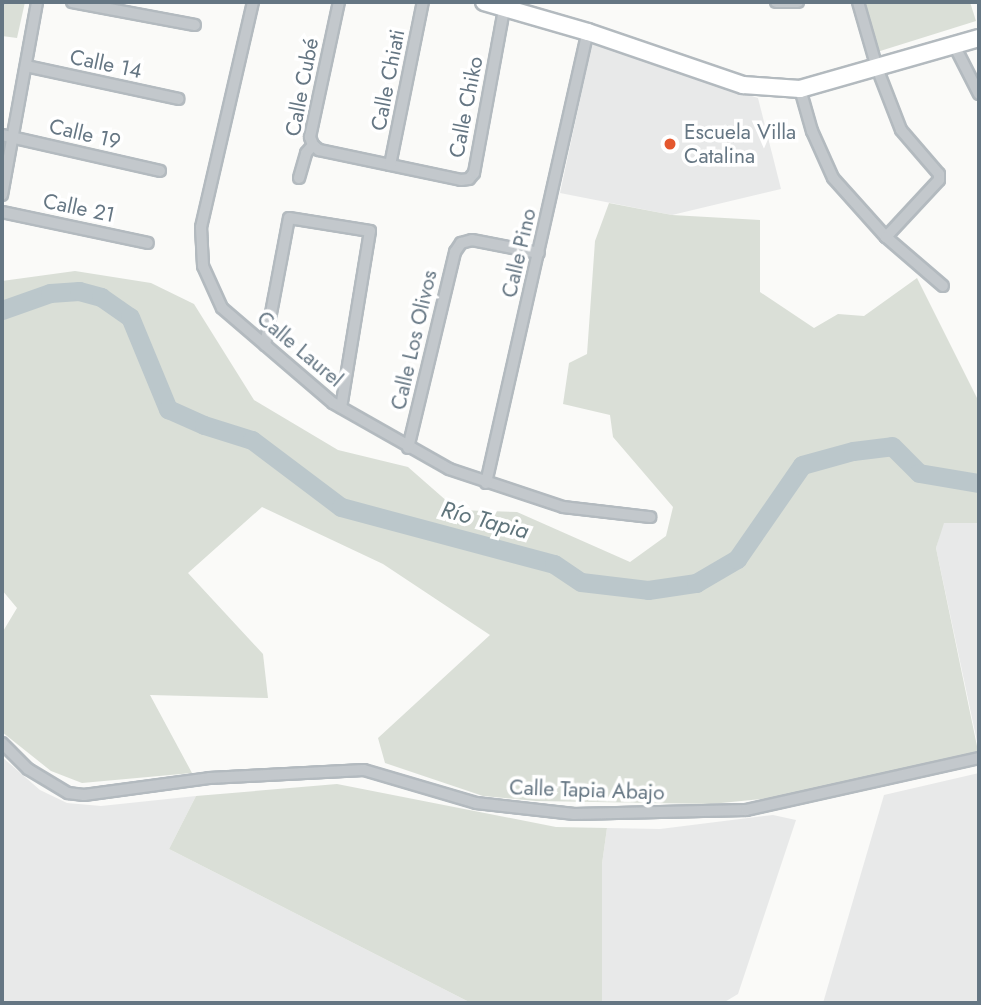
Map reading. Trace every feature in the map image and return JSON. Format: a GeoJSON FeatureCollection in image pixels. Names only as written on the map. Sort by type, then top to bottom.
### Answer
{"type":"FeatureCollection","features":[{"type":"Feature","properties":{"kind":"street"},"geometry":{"type":"LineString","coordinates":[[2,195],[7,136],[26,66],[37,2]]}},
{"type":"Feature","properties":{"kind":"street"},"geometry":{"type":"LineString","coordinates":[[72,2],[195,25]]}},
{"type":"Feature","properties":{"kind":"street","name":"Calle Laurel"},"geometry":{"type":"LineString","coordinates":[[253,2],[201,228],[203,266],[222,308],[341,408],[449,469],[563,507],[650,517]]}},
{"type":"Feature","properties":{"kind":"street","name":"Calle Cubé"},"geometry":{"type":"LineString","coordinates":[[299,177],[306,153],[313,145],[310,137],[339,2]]}},
{"type":"Feature","properties":{"kind":"street","name":"Calle Chiati"},"geometry":{"type":"LineString","coordinates":[[390,165],[423,2]]}},
{"type":"Feature","properties":{"kind":"street"},"geometry":{"type":"LineString","coordinates":[[484,2],[505,4],[743,85],[800,89],[979,37]]}},
{"type":"Feature","properties":{"kind":"street"},"geometry":{"type":"LineString","coordinates":[[776,2],[798,2]]}},
{"type":"Feature","properties":{"kind":"street"},"geometry":{"type":"LineString","coordinates":[[858,2],[877,68],[901,130],[939,174],[939,180],[886,237]]}},
{"type":"Feature","properties":{"kind":"street","name":"Calle Chiko"},"geometry":{"type":"LineString","coordinates":[[313,145],[319,150],[461,180],[474,173],[505,4]]}},
{"type":"Feature","properties":{"kind":"street","name":"Calle Pino"},"geometry":{"type":"LineString","coordinates":[[486,483],[588,32]]}},
{"type":"Feature","properties":{"kind":"street"},"geometry":{"type":"LineString","coordinates":[[954,45],[969,80],[979,94]]}},
{"type":"Feature","properties":{"kind":"street","name":"Calle 14"},"geometry":{"type":"LineString","coordinates":[[26,66],[178,99]]}},
{"type":"Feature","properties":{"kind":"street"},"geometry":{"type":"LineString","coordinates":[[800,89],[812,131],[834,178],[886,237],[943,286]]}},
{"type":"Feature","properties":{"kind":"street","name":"Calle 19"},"geometry":{"type":"LineString","coordinates":[[7,136],[160,171]]}},
{"type":"Feature","properties":{"kind":"street","name":"Calle 21"},"geometry":{"type":"LineString","coordinates":[[2,212],[148,243]]}},
{"type":"Feature","properties":{"kind":"street"},"geometry":{"type":"LineString","coordinates":[[265,345],[289,218],[369,231],[341,408]]}},
{"type":"Feature","properties":{"kind":"street","name":"Calle Los Olivos"},"geometry":{"type":"LineString","coordinates":[[408,448],[455,252],[461,243],[472,240],[539,253]]}},
{"type":"Feature","properties":{"kind":"street","name":"Calle Tapia Abajo"},"geometry":{"type":"LineString","coordinates":[[2,743],[28,769],[68,793],[84,795],[209,778],[364,770],[476,803],[574,814],[746,810],[979,758]]}},
{"type":"Feature","properties":{"kind":"shaded area"},"geometry":{"type":"Polygon","coordinates":[[[7,2],[25,2],[17,38],[2,36],[2,8],[7,2]]]}},
{"type":"Feature","properties":{"kind":"shaded area"},"geometry":{"type":"Polygon","coordinates":[[[862,2],[970,2],[976,21],[877,52],[862,2]]]}},
{"type":"Feature","properties":{"kind":"shaded area","name":"Escuela Villa Catalina"},"geometry":{"type":"Polygon","coordinates":[[[592,44],[758,98],[781,189],[672,215],[560,193],[592,44]]]}},
{"type":"Feature","properties":{"kind":"shaded area"},"geometry":{"type":"Polygon","coordinates":[[[609,203],[672,215],[760,220],[760,292],[814,328],[838,314],[864,316],[917,278],[979,402],[979,523],[944,523],[936,548],[978,751],[771,798],[711,804],[536,801],[483,796],[385,763],[378,738],[490,635],[383,564],[262,507],[188,573],[263,654],[268,698],[150,695],[192,773],[82,783],[51,771],[2,732],[2,633],[17,608],[2,590],[2,281],[75,271],[151,283],[194,304],[254,400],[338,450],[408,467],[457,510],[517,512],[630,562],[666,536],[673,507],[613,437],[610,415],[563,404],[569,363],[587,354],[595,241],[609,203]]]}},
{"type":"Feature","properties":{"kind":"shaded area"},"geometry":{"type":"Polygon","coordinates":[[[943,523],[979,523],[979,751],[936,548],[943,523]]]}},
{"type":"Feature","properties":{"kind":"shaded area"},"geometry":{"type":"Polygon","coordinates":[[[2,757],[40,790],[67,803],[101,806],[196,796],[169,849],[471,1003],[2,1003],[2,757]]]}},
{"type":"Feature","properties":{"kind":"shaded area"},"geometry":{"type":"Polygon","coordinates":[[[979,773],[979,1003],[823,1003],[884,795],[979,773]]]}},
{"type":"Feature","properties":{"kind":"shaded area"},"geometry":{"type":"Polygon","coordinates":[[[337,784],[556,827],[607,828],[602,864],[602,1003],[471,1003],[169,849],[196,796],[337,784]]]}},
{"type":"Feature","properties":{"kind":"shaded area"},"geometry":{"type":"Polygon","coordinates":[[[773,815],[796,820],[738,994],[723,1003],[602,1003],[602,864],[607,828],[660,829],[773,815]]]}},
{"type":"Feature","properties":{"kind":"waterway","name":"Río Tapia"},"geometry":{"type":"LineString","coordinates":[[2,310],[50,293],[79,291],[101,297],[130,317],[168,409],[204,425],[252,440],[341,507],[554,564],[581,582],[648,590],[696,583],[737,559],[802,465],[853,451],[892,446],[919,473],[979,483]]}},
{"type":"Feature","properties":{"kind":"place","name":"Escuela Villa Catalina"},"geometry":{"type":"Point","coordinates":[670,144]}}]}
